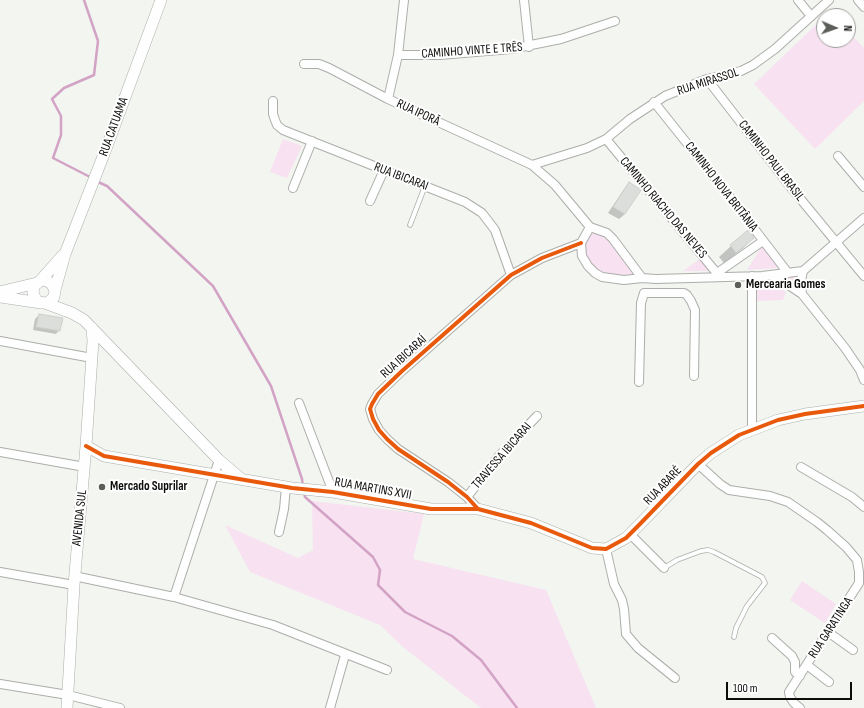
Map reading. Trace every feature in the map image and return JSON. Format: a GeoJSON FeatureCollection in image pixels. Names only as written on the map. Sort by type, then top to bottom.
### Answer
{"type":"FeatureCollection","features":[{"type":"Feature","properties":{"kind":"street","name":"RUA CATUAMA"},"geometry":{"type":"LineString","coordinates":[[55,292],[65,254],[161,0]]}},
{"type":"Feature","properties":{"kind":"street"},"geometry":{"type":"LineString","coordinates":[[388,99],[398,54],[404,0]]}},
{"type":"Feature","properties":{"kind":"street"},"geometry":{"type":"LineString","coordinates":[[524,0],[529,47]]}},
{"type":"Feature","properties":{"kind":"street"},"geometry":{"type":"LineString","coordinates":[[798,0],[811,16]]}},
{"type":"Feature","properties":{"kind":"street","name":"RUA MIRASSOL"},"geometry":{"type":"LineString","coordinates":[[532,165],[587,148],[606,139],[630,119],[665,96],[707,79],[736,73],[753,65],[775,49],[829,0]]}},
{"type":"Feature","properties":{"kind":"street"},"geometry":{"type":"LineString","coordinates":[[858,0],[864,7]]}},
{"type":"Feature","properties":{"kind":"street","name":"CAMINHO VINTE E TRÊS"},"geometry":{"type":"LineString","coordinates":[[398,54],[440,55],[476,53],[529,47],[561,39],[615,21]]}},
{"type":"Feature","properties":{"kind":"street","name":"RUA IPORÃ"},"geometry":{"type":"LineString","coordinates":[[304,64],[324,66],[388,99],[532,165],[555,185],[590,227]]}},
{"type":"Feature","properties":{"kind":"street","name":"CAMINHO PAUL BRASIL"},"geometry":{"type":"LineString","coordinates":[[707,79],[864,276]]}},
{"type":"Feature","properties":{"kind":"street","name":"RUA IBICARAI"},"geometry":{"type":"LineString","coordinates":[[273,101],[273,114],[277,125],[283,130],[465,202],[482,213],[495,230],[511,275]]}},
{"type":"Feature","properties":{"kind":"street","name":"CAMINHO NOVA BRITÂNIA"},"geometry":{"type":"LineString","coordinates":[[654,102],[788,273]]}},
{"type":"Feature","properties":{"kind":"street","name":"CAMINHO RIACHO DAS NEVES"},"geometry":{"type":"LineString","coordinates":[[606,139],[718,275]]}},
{"type":"Feature","properties":{"kind":"street"},"geometry":{"type":"LineString","coordinates":[[293,188],[312,141]]}},
{"type":"Feature","properties":{"kind":"street"},"geometry":{"type":"LineString","coordinates":[[838,156],[864,187]]}},
{"type":"Feature","properties":{"kind":"street"},"geometry":{"type":"LineString","coordinates":[[370,201],[384,170]]}},
{"type":"Feature","properties":{"kind":"street"},"geometry":{"type":"LineString","coordinates":[[642,278],[609,235],[590,227],[581,243],[581,250],[584,261],[597,275],[619,280],[642,278],[668,279],[718,275],[772,275],[803,271],[864,218]]}},
{"type":"Feature","properties":{"kind":"street"},"geometry":{"type":"LineString","coordinates":[[718,275],[763,241]]}},
{"type":"Feature","properties":{"kind":"street","name":"RUA IBICARAÍ"},"geometry":{"type":"LineString","coordinates":[[478,509],[467,497],[448,482],[387,440],[376,425],[370,409],[374,399],[385,387],[511,275],[542,258],[581,243]]}},
{"type":"Feature","properties":{"kind":"street","name":"RUA CATUAMA"},"geometry":{"type":"LineString","coordinates":[[39,282],[65,254]]}},
{"type":"Feature","properties":{"kind":"street"},"geometry":{"type":"LineString","coordinates":[[802,294],[801,281],[803,271]]}},
{"type":"Feature","properties":{"kind":"street"},"geometry":{"type":"LineString","coordinates":[[772,275],[802,294],[845,348],[860,370],[864,380]]}},
{"type":"Feature","properties":{"kind":"street"},"geometry":{"type":"LineString","coordinates":[[752,276],[752,429]]}},
{"type":"Feature","properties":{"kind":"street"},"geometry":{"type":"LineString","coordinates":[[668,279],[668,294]]}},
{"type":"Feature","properties":{"kind":"street"},"geometry":{"type":"LineString","coordinates":[[0,292],[39,282],[48,281],[54,286],[55,292],[52,300],[44,303],[36,300],[33,290],[39,282]]}},
{"type":"Feature","properties":{"kind":"street","name":"RUA MARTINS XVII"},"geometry":{"type":"LineString","coordinates":[[55,292],[72,313]]}},
{"type":"Feature","properties":{"kind":"street"},"geometry":{"type":"LineString","coordinates":[[639,382],[641,303],[644,293],[686,294],[693,304],[695,319],[694,376]]}},
{"type":"Feature","properties":{"kind":"street","name":"RUA MARTINS XVII"},"geometry":{"type":"LineString","coordinates":[[0,297],[44,303],[72,313],[84,320],[218,460],[241,479],[431,508],[478,509]]}},
{"type":"Feature","properties":{"kind":"street","name":"AVENIDA SUL"},"geometry":{"type":"LineString","coordinates":[[67,708],[74,580],[85,463],[92,358],[92,328]]}},
{"type":"Feature","properties":{"kind":"street"},"geometry":{"type":"LineString","coordinates":[[0,341],[92,358]]}},
{"type":"Feature","properties":{"kind":"street"},"geometry":{"type":"LineString","coordinates":[[299,403],[333,492]]}},
{"type":"Feature","properties":{"kind":"street","name":"RUA ABARÉ"},"geometry":{"type":"LineString","coordinates":[[606,549],[620,542],[630,534],[698,464],[720,446],[739,435],[778,420],[805,414],[864,406]]}},
{"type":"Feature","properties":{"kind":"street","name":"TRAVESSA IBICARAI"},"geometry":{"type":"LineString","coordinates":[[467,497],[498,457],[537,416]]}},
{"type":"Feature","properties":{"kind":"street"},"geometry":{"type":"LineString","coordinates":[[86,446],[104,456],[241,479]]}},
{"type":"Feature","properties":{"kind":"street"},"geometry":{"type":"LineString","coordinates":[[0,452],[85,463],[104,456]]}},
{"type":"Feature","properties":{"kind":"street"},"geometry":{"type":"LineString","coordinates":[[174,597],[218,460]]}},
{"type":"Feature","properties":{"kind":"street","name":"RUA GARATINGA"},"geometry":{"type":"LineString","coordinates":[[698,464],[729,490],[764,495],[788,502],[817,522],[846,547],[853,554],[858,565],[862,584],[828,632],[790,692],[790,697],[800,708]]}},
{"type":"Feature","properties":{"kind":"street"},"geometry":{"type":"LineString","coordinates":[[801,467],[852,497],[864,508]]}},
{"type":"Feature","properties":{"kind":"street"},"geometry":{"type":"LineString","coordinates":[[279,532],[289,487]]}},
{"type":"Feature","properties":{"kind":"street"},"geometry":{"type":"LineString","coordinates":[[478,509],[531,523],[592,548],[606,549],[614,584],[622,600],[626,634],[638,648],[675,678]]}},
{"type":"Feature","properties":{"kind":"street"},"geometry":{"type":"LineString","coordinates":[[630,534],[664,568]]}},
{"type":"Feature","properties":{"kind":"street"},"geometry":{"type":"LineString","coordinates":[[0,572],[74,580],[174,597],[273,625],[387,670]]}},
{"type":"Feature","properties":{"kind":"street"},"geometry":{"type":"LineString","coordinates":[[828,632],[853,650]]}},
{"type":"Feature","properties":{"kind":"street"},"geometry":{"type":"LineString","coordinates":[[772,638],[792,656],[795,662],[795,672],[800,676]]}},
{"type":"Feature","properties":{"kind":"street"},"geometry":{"type":"LineString","coordinates":[[330,708],[346,655]]}},
{"type":"Feature","properties":{"kind":"street"},"geometry":{"type":"LineString","coordinates":[[807,665],[829,682]]}},
{"type":"Feature","properties":{"kind":"street"},"geometry":{"type":"LineString","coordinates":[[0,684],[68,695],[120,708]]}},
{"type":"Feature","properties":{"kind":"lane"},"geometry":{"type":"LineString","coordinates":[[410,225],[425,186]]}},
{"type":"Feature","properties":{"kind":"lane"},"geometry":{"type":"LineString","coordinates":[[664,568],[677,560],[708,550],[762,577],[765,583],[747,606],[736,628],[734,637]]}},
{"type":"Feature","properties":{"kind":"shaded area"},"geometry":{"type":"Polygon","coordinates":[[[816,25],[816,48],[856,48],[856,40],[864,48],[864,101],[815,149],[754,84],[816,25]]]}},
{"type":"Feature","properties":{"kind":"shaded area"},"geometry":{"type":"Polygon","coordinates":[[[283,139],[302,146],[287,178],[270,172],[283,139]]]}},
{"type":"Feature","properties":{"kind":"shaded area"},"geometry":{"type":"Polygon","coordinates":[[[596,232],[606,234],[644,280],[606,277],[591,264],[578,240],[586,233],[596,232]]]}},
{"type":"Feature","properties":{"kind":"shaded area"},"geometry":{"type":"Polygon","coordinates":[[[762,246],[779,268],[747,270],[762,246]]]}},
{"type":"Feature","properties":{"kind":"shaded area"},"geometry":{"type":"Polygon","coordinates":[[[701,258],[710,271],[683,271],[701,258]]]}},
{"type":"Feature","properties":{"kind":"shaded area"},"geometry":{"type":"Polygon","coordinates":[[[799,274],[800,290],[780,276],[799,274]]]}},
{"type":"Feature","properties":{"kind":"shaded area"},"geometry":{"type":"Polygon","coordinates":[[[757,280],[786,292],[783,300],[756,301],[757,280]]]}},
{"type":"Feature","properties":{"kind":"shaded area"},"geometry":{"type":"Polygon","coordinates":[[[312,501],[424,514],[413,559],[546,590],[596,708],[481,708],[403,647],[380,625],[250,572],[225,525],[298,558],[313,550],[312,501]]]}},
{"type":"Feature","properties":{"kind":"shaded area"},"geometry":{"type":"Polygon","coordinates":[[[802,581],[836,604],[825,623],[790,600],[802,581]]]}},
{"type":"Feature","properties":{"kind":"building"},"geometry":{"type":"Polygon","coordinates":[[[629,182],[641,190],[625,214],[613,207],[629,182]]]}},
{"type":"Feature","properties":{"kind":"building"},"geometry":{"type":"Polygon","coordinates":[[[748,230],[754,238],[736,253],[730,245],[748,230]]]}},
{"type":"Feature","properties":{"kind":"building"},"geometry":{"type":"Polygon","coordinates":[[[39,314],[63,318],[60,331],[36,327],[39,314]]]}},
{"type":"Feature","properties":{"kind":"waterway"},"geometry":{"type":"LineString","coordinates":[[84,0],[98,41],[94,75],[64,88],[52,99],[61,116],[61,135],[53,158],[92,178]]}},
{"type":"Feature","properties":{"kind":"waterway"},"geometry":{"type":"LineString","coordinates":[[96,181],[107,186],[213,286],[271,386],[302,479],[303,487]]}},
{"type":"Feature","properties":{"kind":"waterway"},"geometry":{"type":"LineString","coordinates":[[304,492],[305,497],[373,557],[380,570],[378,585],[405,612],[452,636],[481,660],[517,708]]}},
{"type":"Feature","properties":{"kind":"cycle path"},"geometry":{"type":"LineString","coordinates":[[478,509],[467,497],[448,482],[398,449],[387,439],[379,430],[370,409],[378,394],[402,371],[511,275],[542,258],[581,243]]}},
{"type":"Feature","properties":{"kind":"cycle path"},"geometry":{"type":"LineString","coordinates":[[86,446],[104,456],[292,488],[333,492],[431,509],[478,509],[531,523],[592,548],[606,549],[626,538],[698,464],[711,453],[739,435],[778,420],[805,414],[864,406]]}},
{"type":"Feature","properties":{"kind":"place","name":"Mercearia Gomes"},"geometry":{"type":"Point","coordinates":[738,285]}},
{"type":"Feature","properties":{"kind":"place","name":"Mercado Suprilar"},"geometry":{"type":"Point","coordinates":[102,487]}}]}
